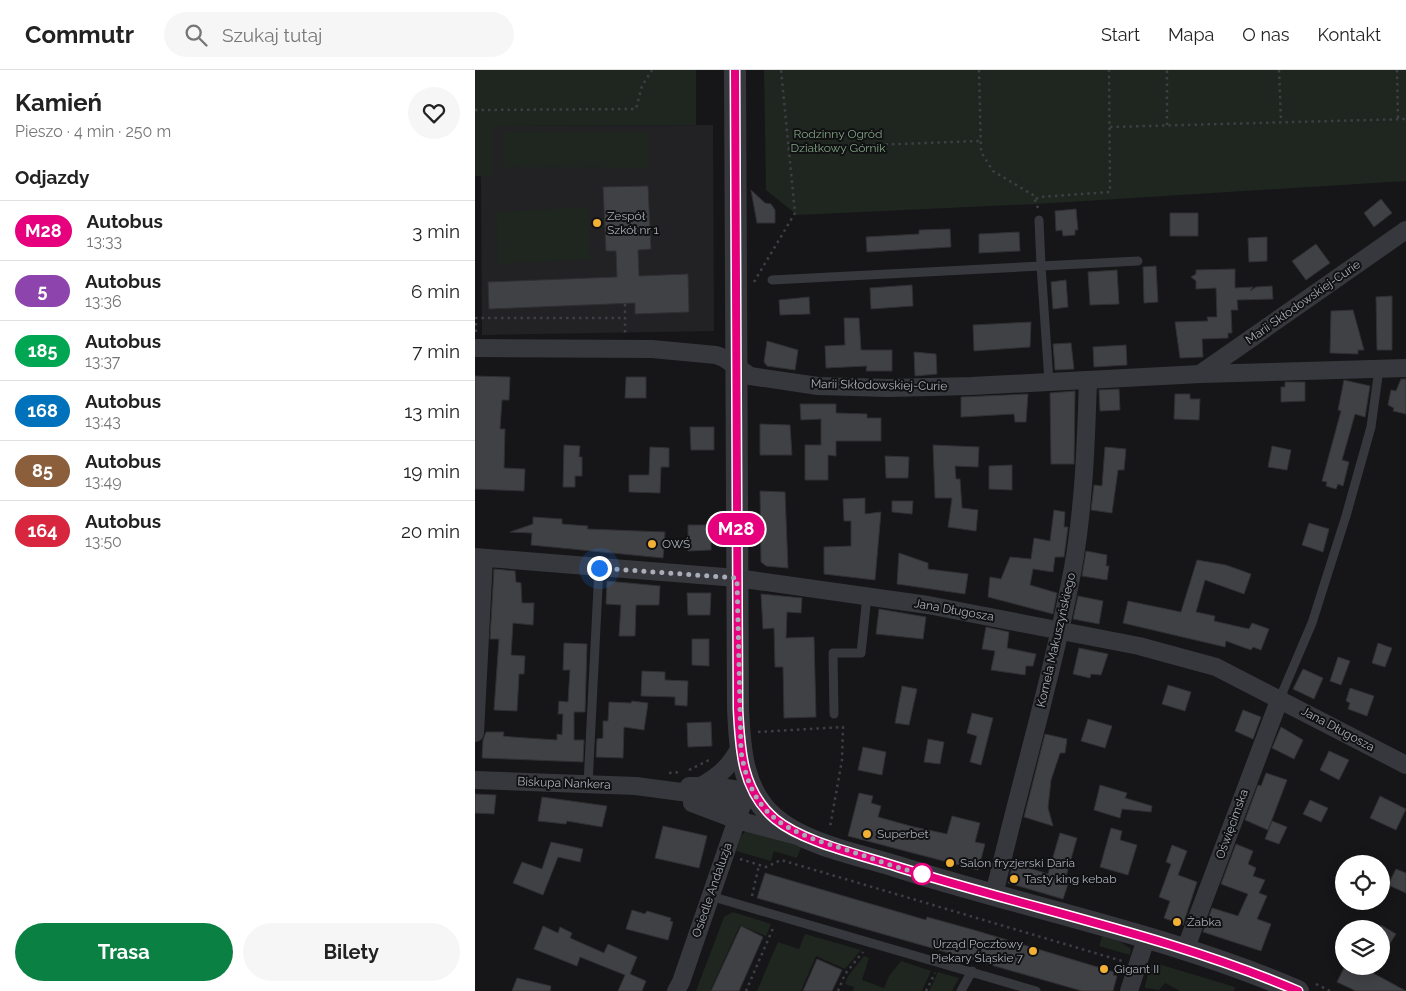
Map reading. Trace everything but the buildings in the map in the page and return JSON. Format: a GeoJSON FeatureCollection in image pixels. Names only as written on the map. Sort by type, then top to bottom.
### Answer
{"type":"FeatureCollection","features":[{"type":"Feature","properties":{"kind":"street"},"geometry":{"type":"LineString","coordinates":[[735,70],[737,578],[748,738],[744,770],[744,806]]}},
{"type":"Feature","properties":{"kind":"street","name":"Marii Skłodowskiej-Curie"},"geometry":{"type":"LineString","coordinates":[[1200,374],[1406,230]]}},
{"type":"Feature","properties":{"kind":"street","name":"Marii Skłodowskiej-Curie"},"geometry":{"type":"LineString","coordinates":[[476,343],[652,349],[716,355],[724,358],[750,376],[818,386],[889,388],[1200,374],[1406,368]]}},
{"type":"Feature","properties":{"kind":"street","name":"Kornela Makuszyńskiego"},"geometry":{"type":"LineString","coordinates":[[994,895],[1073,568],[1083,499],[1087,451],[1087,380]]}},
{"type":"Feature","properties":{"kind":"street"},"geometry":{"type":"LineString","coordinates":[[475,733],[479,558]]}},
{"type":"Feature","properties":{"kind":"street","name":"Jana Długosza"},"geometry":{"type":"LineString","coordinates":[[479,558],[737,578],[867,596],[964,611],[1195,659],[1280,698],[1406,765]]}},
{"type":"Feature","properties":{"kind":"street","name":"Oświęcimska"},"geometry":{"type":"LineString","coordinates":[[1185,950],[1280,698]]}},
{"type":"Feature","properties":{"kind":"street","name":"Biskupa Nankera"},"geometry":{"type":"LineString","coordinates":[[658,789],[701,786],[723,773],[748,738]]}},
{"type":"Feature","properties":{"kind":"street","name":"Biskupa Nankera"},"geometry":{"type":"LineString","coordinates":[[475,780],[588,784],[658,789],[744,806]]}},
{"type":"Feature","properties":{"kind":"street","name":"Biskupa Nankera"},"geometry":{"type":"LineString","coordinates":[[701,786],[744,806]]}},
{"type":"Feature","properties":{"kind":"street"},"geometry":{"type":"LineString","coordinates":[[744,806],[762,806],[776,820],[808,838]]}},
{"type":"Feature","properties":{"kind":"street"},"geometry":{"type":"LineString","coordinates":[[744,806],[808,838],[994,895],[1185,950],[1257,974],[1298,991]]}},
{"type":"Feature","properties":{"kind":"street","name":"Osiedle Andaluzja"},"geometry":{"type":"LineString","coordinates":[[676,991],[681,982],[710,896],[744,806]]}},
{"type":"Feature","properties":{"kind":"street"},"geometry":{"type":"LineString","coordinates":[[1129,991],[1145,939]]}},
{"type":"Feature","properties":{"kind":"lane"},"geometry":{"type":"LineString","coordinates":[[1039,220],[1049,382]]}},
{"type":"Feature","properties":{"kind":"lane"},"geometry":{"type":"LineString","coordinates":[[772,280],[1138,261]]}},
{"type":"Feature","properties":{"kind":"lane"},"geometry":{"type":"LineString","coordinates":[[1280,698],[1313,623],[1371,427],[1379,369]]}},
{"type":"Feature","properties":{"kind":"lane"},"geometry":{"type":"LineString","coordinates":[[588,784],[599,568]]}},
{"type":"Feature","properties":{"kind":"lane"},"geometry":{"type":"LineString","coordinates":[[834,714],[833,653],[861,653],[867,596]]}},
{"type":"Feature","properties":{"kind":"lane"},"geometry":{"type":"LineString","coordinates":[[710,896],[1036,991]]}},
{"type":"Feature","properties":{"kind":"lane"},"geometry":{"type":"LineString","coordinates":[[961,991],[972,972]]}},
{"type":"Feature","properties":{"kind":"path"},"geometry":{"type":"LineString","coordinates":[[475,110],[636,109],[639,92],[652,70]]}},
{"type":"Feature","properties":{"kind":"path"},"geometry":{"type":"LineString","coordinates":[[749,290],[795,214],[781,70]]}},
{"type":"Feature","properties":{"kind":"path"},"geometry":{"type":"LineString","coordinates":[[979,70],[981,152],[993,170],[1026,189],[1036,199],[1039,220]]}},
{"type":"Feature","properties":{"kind":"path"},"geometry":{"type":"LineString","coordinates":[[1036,199],[1039,197],[1111,192],[1109,70]]}},
{"type":"Feature","properties":{"kind":"path"},"geometry":{"type":"LineString","coordinates":[[1167,70],[1167,125]]}},
{"type":"Feature","properties":{"kind":"path"},"geometry":{"type":"LineString","coordinates":[[1279,70],[1281,122]]}},
{"type":"Feature","properties":{"kind":"path"},"geometry":{"type":"LineString","coordinates":[[1397,70],[1398,119]]}},
{"type":"Feature","properties":{"kind":"path"},"geometry":{"type":"LineString","coordinates":[[1110,127],[1406,119]]}},
{"type":"Feature","properties":{"kind":"path"},"geometry":{"type":"LineString","coordinates":[[788,148],[980,141]]}},
{"type":"Feature","properties":{"kind":"path"},"geometry":{"type":"LineString","coordinates":[[625,304],[625,336]]}},
{"type":"Feature","properties":{"kind":"path"},"geometry":{"type":"LineString","coordinates":[[476,343],[476,318],[625,318]]}},
{"type":"Feature","properties":{"kind":"path"},"geometry":{"type":"LineString","coordinates":[[748,738],[843,727],[842,760],[830,827]]}},
{"type":"Feature","properties":{"kind":"path"},"geometry":{"type":"LineString","coordinates":[[733,857],[766,868],[781,860],[1126,962]]}},
{"type":"Feature","properties":{"kind":"path"},"geometry":{"type":"LineString","coordinates":[[746,991],[773,930]]}},
{"type":"Feature","properties":{"kind":"path"},"geometry":{"type":"LineString","coordinates":[[838,991],[845,974],[872,943]]}},
{"type":"Feature","properties":{"kind":"shaded area","name":"Zespół Szkół nr 1"},"geometry":{"type":"Polygon","coordinates":[[[713,125],[714,331],[482,335],[481,176],[493,176],[493,126],[713,125]]]}},
{"type":"Feature","properties":{"kind":"green space"},"geometry":{"type":"Polygon","coordinates":[[[475,70],[696,70],[696,125],[493,126],[493,176],[475,176],[475,70]]]}},
{"type":"Feature","properties":{"kind":"green space","name":"Rodzinny Ogród Działkowy Górnik"},"geometry":{"type":"Polygon","coordinates":[[[764,70],[1406,70],[1406,181],[1037,204],[797,215],[766,190],[764,70]]]}},
{"type":"Feature","properties":{"kind":"green space"},"geometry":{"type":"Polygon","coordinates":[[[503,131],[649,132],[649,168],[502,167],[503,131]]]}},
{"type":"Feature","properties":{"kind":"green space"},"geometry":{"type":"Polygon","coordinates":[[[588,207],[590,259],[498,264],[496,212],[588,207]]]}},
{"type":"Feature","properties":{"kind":"green space"},"geometry":{"type":"Polygon","coordinates":[[[746,831],[802,845],[797,858],[774,851],[771,861],[736,851],[741,836],[746,831]]]}},
{"type":"Feature","properties":{"kind":"green space"},"geometry":{"type":"Polygon","coordinates":[[[733,912],[771,924],[766,936],[740,925],[710,991],[696,991],[724,917],[733,912]]]}},
{"type":"Feature","properties":{"kind":"green space"},"geometry":{"type":"Polygon","coordinates":[[[805,934],[861,950],[845,969],[816,956],[801,991],[757,991],[778,942],[799,949],[805,934]]]}},
{"type":"Feature","properties":{"kind":"green space"},"geometry":{"type":"Polygon","coordinates":[[[1102,936],[1119,941],[1131,949],[1130,955],[1099,946],[1102,936]]]}},
{"type":"Feature","properties":{"kind":"green space"},"geometry":{"type":"Polygon","coordinates":[[[864,956],[869,958],[862,980],[884,988],[889,976],[901,961],[931,971],[922,991],[853,991],[854,987],[845,984],[848,976],[864,956]]]}},
{"type":"Feature","properties":{"kind":"green space"},"geometry":{"type":"Polygon","coordinates":[[[1155,963],[1235,987],[1234,991],[1180,991],[1165,983],[1159,990],[1145,988],[1151,965],[1155,963]]]}},
{"type":"Feature","properties":{"kind":"green space"},"geometry":{"type":"Polygon","coordinates":[[[938,972],[959,978],[952,991],[929,991],[938,972]]]}},
{"type":"Feature","properties":{"kind":"bus line","name":"M28"},"geometry":{"type":"LineString","coordinates":[[735,70],[738,709],[744,770],[753,792],[762,806],[776,820],[808,838],[1221,962],[1298,991]]}},
{"type":"Feature","properties":{"kind":"place","name":"Zespół Szkół nr 1"},"geometry":{"type":"Point","coordinates":[597,223]}},
{"type":"Feature","properties":{"kind":"place","name":"OWŚ"},"geometry":{"type":"Point","coordinates":[652,544]}},
{"type":"Feature","properties":{"kind":"place","name":"Superbet"},"geometry":{"type":"Point","coordinates":[867,834]}},
{"type":"Feature","properties":{"kind":"place","name":"Salon fryzjerski Daria"},"geometry":{"type":"Point","coordinates":[950,863]}},
{"type":"Feature","properties":{"kind":"place","name":"Tasty king kebab"},"geometry":{"type":"Point","coordinates":[1014,879]}},
{"type":"Feature","properties":{"kind":"place","name":"Żabka"},"geometry":{"type":"Point","coordinates":[1177,922]}},
{"type":"Feature","properties":{"kind":"place","name":"Urząd Pocztowy Piekary Śląskie 7"},"geometry":{"type":"Point","coordinates":[1033,951]}},
{"type":"Feature","properties":{"kind":"place","name":"Gigant II"},"geometry":{"type":"Point","coordinates":[1104,969]}},
{"type":"Feature","properties":{"kind":"route"},"geometry":{"type":"LineString","coordinates":[[599,568],[737,578],[738,709],[741,751],[744,770],[753,792],[762,806],[776,820],[808,838],[922,874]]}}]}
